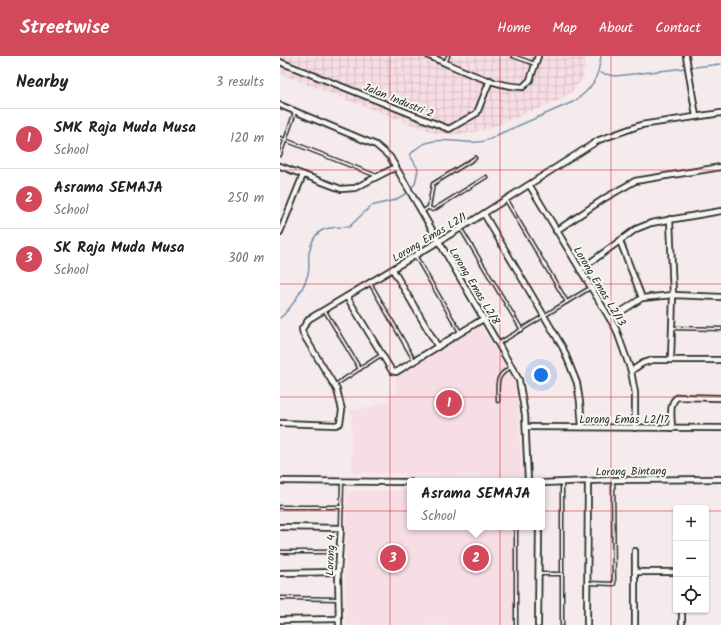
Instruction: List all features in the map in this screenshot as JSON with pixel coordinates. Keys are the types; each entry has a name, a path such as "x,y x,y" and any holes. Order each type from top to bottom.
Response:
{"street":[{"path":"429,56 490,80 513,87 523,87 530,80 538,56"},
{"path":"686,56 696,116"},
{"name":"Jalan Industri 2","path":"280,62 449,129 477,113 490,80"},
{"name":"Lorong Emas L2/8","path":"280,105 376,145 386,153 396,167 421,213 512,366 521,386 526,428 528,478"},
{"name":"Lorong Emas L2/1","path":"280,423 336,425 340,423 342,410 334,385 303,334 302,330 309,319 393,270 530,186 599,140 641,125 721,113"},
{"path":"280,166 348,190 355,188 396,167"},
{"path":"556,231 605,198 635,181 721,167"},
{"path":"280,232 303,175"},
{"name":"Lorong Emas L2/13","path":"530,186 616,329 631,371 635,393 635,428"},
{"path":"580,270 636,229 651,223 721,211"},
{"path":"484,214 563,348 571,367 580,402 582,428"},
{"path":"670,219 673,295 671,359"},
{"path":"620,241 642,298"},
{"path":"393,270 438,347"},
{"path":"610,319 642,298 673,295 721,297"},
{"path":"347,297 381,356 392,371 396,372 483,319"},
{"path":"631,371 643,363 653,360 721,360"},
{"path":"672,428 672,403 674,399 678,397 721,398"},
{"name":"Lorong Emas L2/17","path":"526,428 721,428"},
{"name":"Lorong Bintang","path":"545,483 613,480 721,479"},
{"path":"280,481 407,482"},
{"path":"587,625 588,481"},
{"name":"Lorong 4","path":"280,527 340,528 338,572 339,625"},
{"path":"538,625 539,530"},
{"path":"635,551 635,625"},
{"path":"280,573 338,572"},
{"path":"635,572 673,572"},
{"path":"682,613 682,625"},
{"path":"280,620 339,619"}],"lane":[{"path":"446,63 448,56"},
{"path":"513,56 535,64"},
{"path":"280,155 295,112"},
{"path":"280,138 378,176"},
{"path":"421,213 428,208 433,184 475,158"},
{"path":"428,208 432,210 486,177"},
{"path":"506,200 567,302"},
{"path":"461,228 522,330"},
{"path":"416,256 460,333"},
{"path":"370,283 415,361"},
{"path":"498,344 590,288"},
{"path":"325,310 360,369"},
{"path":"672,328 721,329"},
{"path":"334,385 381,356"},
{"path":"498,402 498,379 501,374 512,366"},
{"path":"587,583 614,584 613,480"},
{"path":"340,528 342,481"},
{"path":"562,482 562,625"},
{"path":"280,507 342,507"},
{"path":"516,530 516,625"},
{"path":"280,552 339,552"},
{"path":"539,574 562,574"},
{"path":"280,598 339,599"}],"shaded area":[{"path":"280,56 586,56 583,78 575,89 560,100 485,130 454,135 435,133 280,74"},
{"path":"481,326 513,378 517,390 522,475 352,473 351,410 370,407 387,400 395,393 397,386 395,376"},
{"path":"346,491 407,491 407,530 513,530 513,625 345,625"}],"waterway":[{"path":"412,187 415,184 418,169 410,155 420,146 441,140 465,142 487,140 573,102 585,93 593,83 596,78 601,56"},
{"path":"600,73 615,76 721,64"},
{"path":"280,318 293,304 306,280 309,272 309,253 311,244 318,233 328,228 349,227 371,206 395,200 405,194"}],"place":[{"name":"SMK Raja Muda Musa","path":"449,403"},
{"name":"SK Raja Muda Musa","path":"393,558"},
{"name":"Asrama SEMAJA","path":"476,558"}]}
